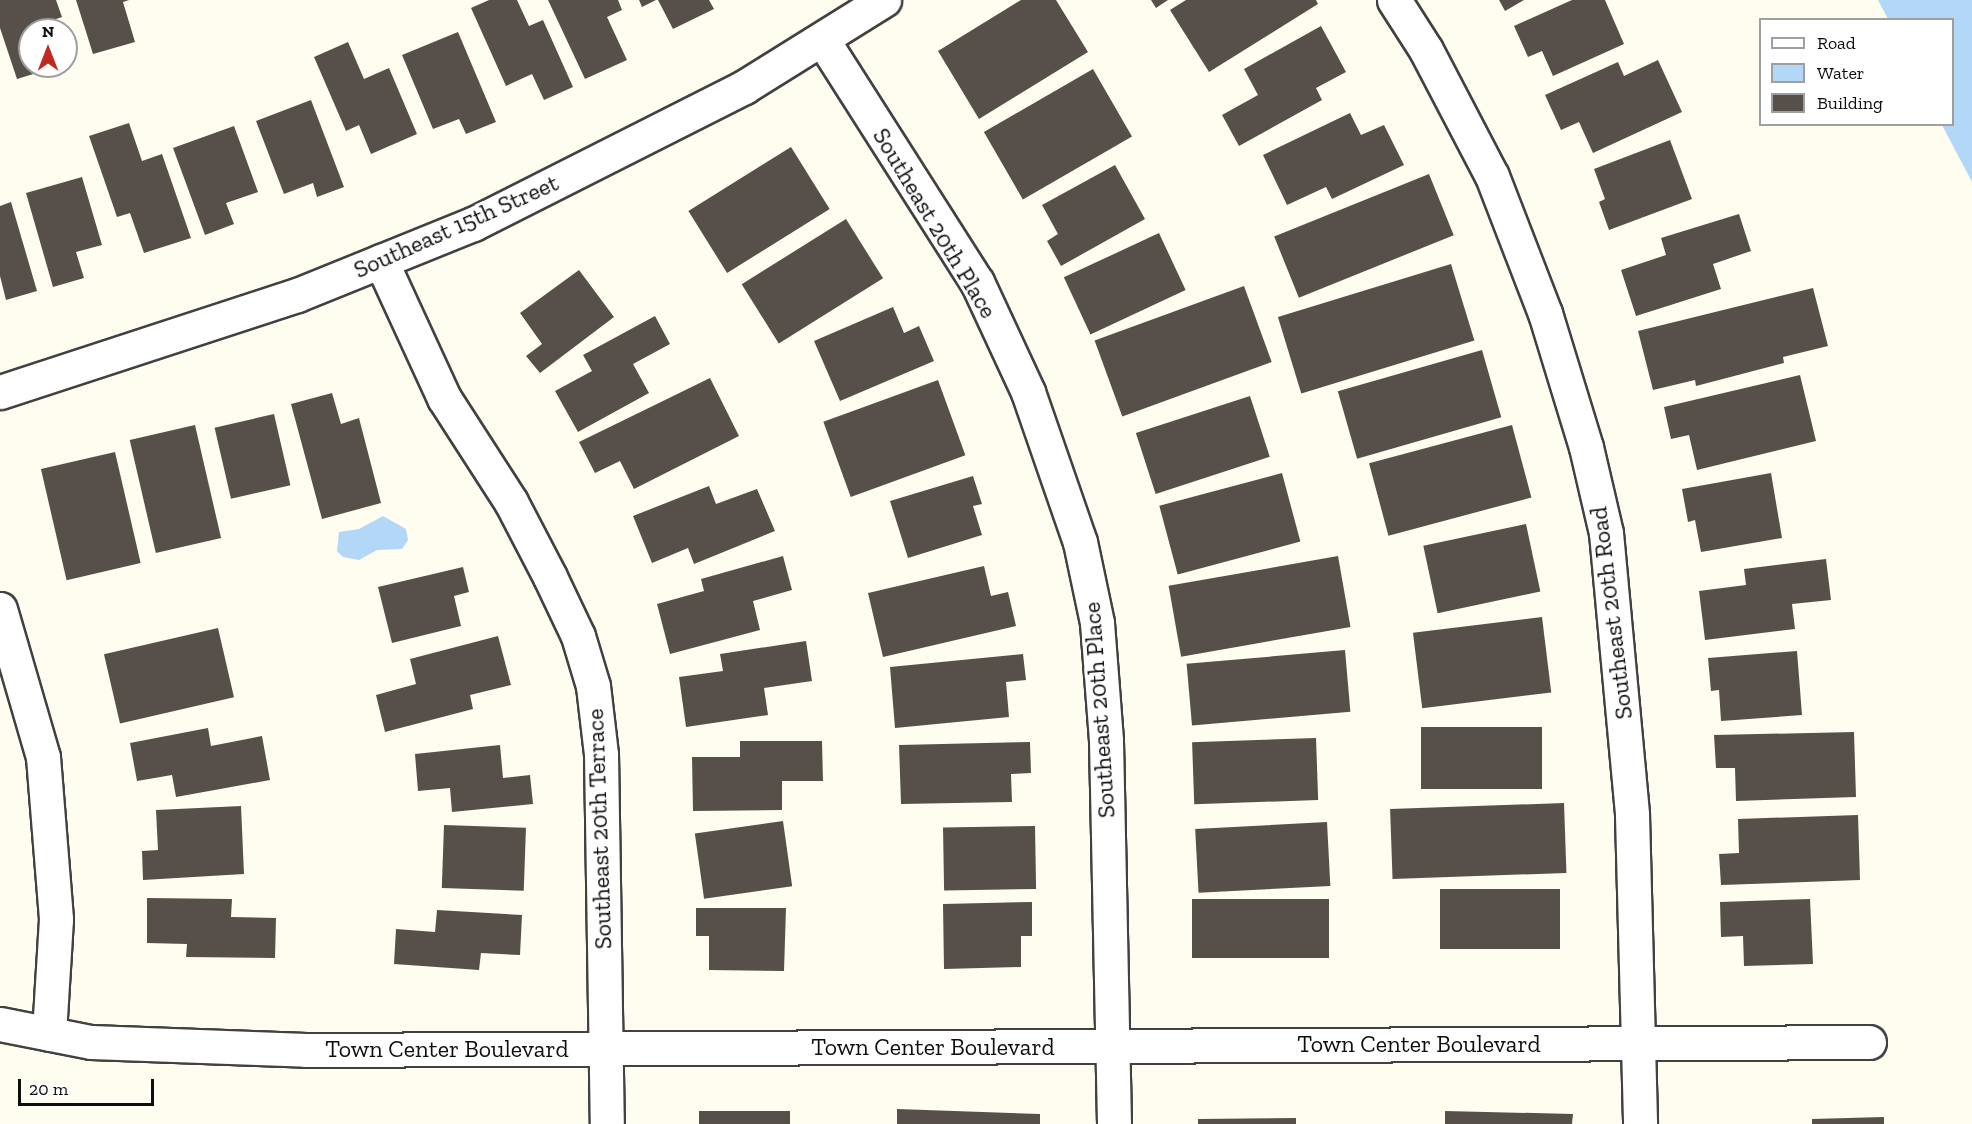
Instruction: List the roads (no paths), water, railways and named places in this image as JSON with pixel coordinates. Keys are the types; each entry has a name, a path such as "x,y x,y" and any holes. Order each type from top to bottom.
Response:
{"street":[{"name":"Southeast 15th Street","path":"0,392 297,295 483,219 744,87 884,0"},
{"name":"Southeast 20th Road","path":"1394,0 1426,50 1492,176 1545,313 1586,447 1606,533 1632,815 1640,1124"},
{"name":"Southeast 20th Place","path":"822,39 977,282 1028,392 1080,542 1097,623 1106,741 1114,1124"},
{"name":"Southeast 20th Terrace","path":"381,261 444,398 511,502 550,577 578,636 593,686 600,754 607,1124"},
{"path":"0,609 8,663 42,757 56,919 49,1034"},
{"name":"Town Center Boulevard","path":"0,1024 90,1042 306,1050 1869,1042"}],"water":[{"path":"1878,0 1972,0 1972,182 1943,126 1954,126 1954,18 1887,18"},
{"path":"383,516 406,529 408,540 402,549 377,550 359,560 343,557 337,551 339,532 359,529"}]}
